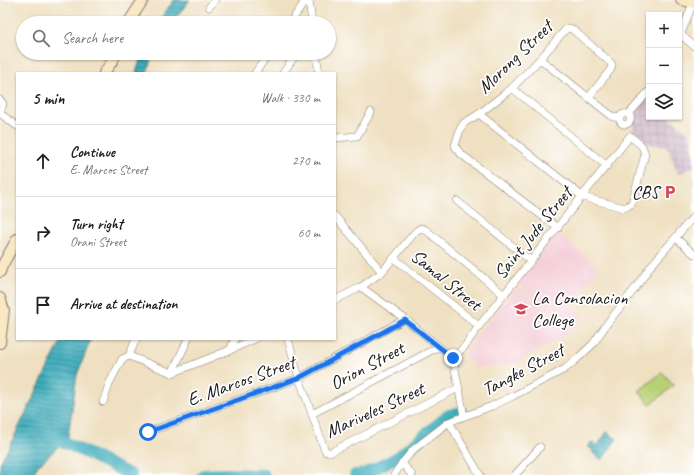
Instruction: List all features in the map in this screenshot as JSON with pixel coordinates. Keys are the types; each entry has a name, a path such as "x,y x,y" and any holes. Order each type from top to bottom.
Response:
{"street":[{"path":"133,16 143,0"},
{"path":"209,7 216,0"},
{"path":"295,16 306,0"},
{"path":"309,0 311,16"},
{"path":"681,0 694,3 682,32"},
{"name":"Morong Street","path":"558,228 461,154 454,146 464,123 479,114 512,88 568,28 572,29 612,65 611,69 589,97"},
{"path":"682,38 694,46"},
{"path":"540,59 613,116 620,118"},
{"path":"105,72 113,60"},
{"path":"256,72 264,60"},
{"path":"284,72 292,60"},
{"path":"317,60 319,72"},
{"path":"512,88 607,166"},
{"path":"628,115 646,94"},
{"path":"0,100 3,104 0,110 1,114 16,125"},
{"path":"336,138 357,136 371,112"},
{"path":"479,114 583,197 624,208 632,203 645,154 642,146 630,136 626,124"},
{"path":"620,118 623,114 628,115"},
{"path":"626,124 630,120 628,115"},
{"path":"620,118 621,123 626,124"},
{"name":"Saint Jude Street","path":"453,358 465,346 479,326 630,136"},
{"path":"457,201 531,261"},
{"name":"Tangke Street","path":"394,475 414,449 449,422 492,406 513,396 565,369 578,359 593,344 650,267 694,216"},
{"path":"336,217 382,272"},
{"path":"336,300 361,288 382,272 416,231 421,228 426,230 504,295"},
{"path":"676,238 694,254"},
{"path":"0,272 16,241"},
{"name":"Samal Street","path":"394,258 479,326"},
{"path":"361,288 453,358 464,416"},
{"path":"0,298 4,310 0,343"},
{"name":"E. Marcos Street","path":"148,432 299,378 405,320"},
{"path":"129,356 136,340"},
{"path":"172,373 188,340"},
{"path":"230,350 235,340"},
{"path":"103,402 110,382 122,358 129,356 172,373 253,340"},
{"name":"Mariveles Street","path":"288,340 299,378 326,452 330,452 458,388"},
{"name":"Orion Street","path":"312,414 438,347"},
{"path":"449,422 480,475"},
{"path":"515,475 540,447"},
{"path":"402,463 412,475"}],"shaded area":[{"path":"645,98 646,120 673,120 689,133 694,167 678,174 667,146 644,144 639,140 633,127 636,113"},
{"path":"557,232 599,269 570,304 583,317 571,330 517,283"},
{"name":"La Consolacion College","path":"518,286 570,333 514,364 475,368 465,353 478,334"}],"green space":[{"path":"662,372 674,385 650,405 639,391"}],"water":[{"path":"174,0 190,0 177,16 162,16"},
{"path":"140,60 151,60 147,72 136,72"},
{"path":"62,340 91,340 77,375 68,437 38,466 32,475 0,475 0,463"},
{"path":"607,432 617,439 602,460 592,452 593,450 588,447 591,442 597,446"}],"waterway":[{"path":"355,475 364,474 398,457 449,415 461,412"},
{"path":"50,435 131,475"},
{"path":"203,475 264,475"}],"place":[{"name":"CBS","path":"670,192"},
{"name":"La Consolacion College","path":"521,309"}],"route":[{"path":"148,432 164,425 299,378 405,320 453,358"}]}
